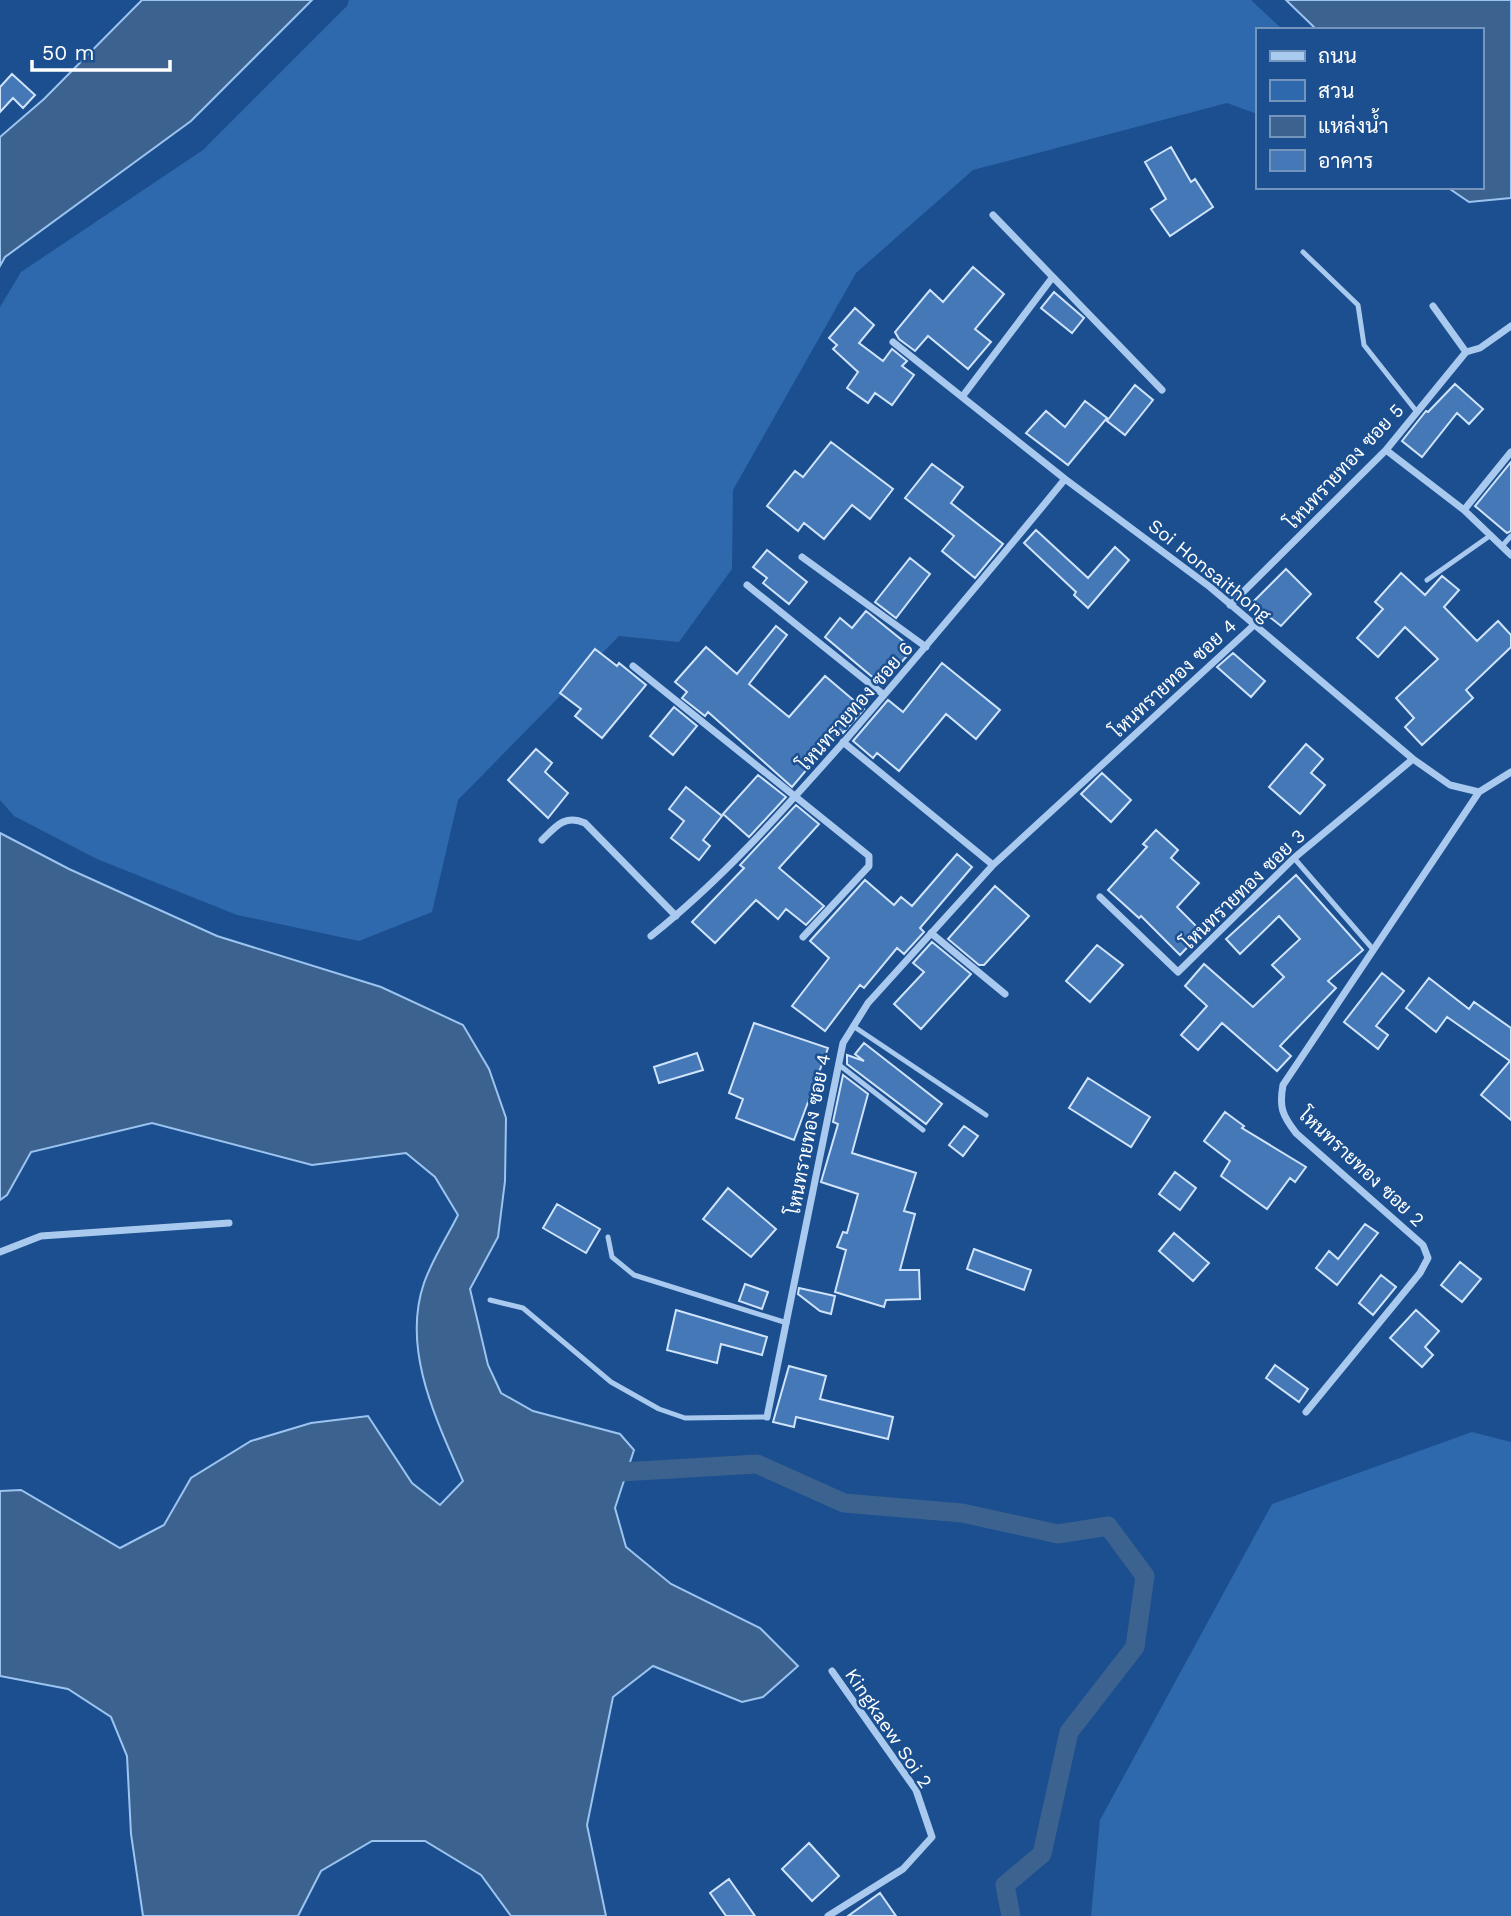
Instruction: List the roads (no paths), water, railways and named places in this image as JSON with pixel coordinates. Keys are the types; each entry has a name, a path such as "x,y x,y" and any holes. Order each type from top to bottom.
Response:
{"street":[{"path":"993,215 1162,390"},
{"path":"962,397 1052,278"},
{"path":"1433,306 1466,352"},
{"name":"โหนทรายทอง ซอย 5","path":"1230,605 1386,450 1466,352 1480,348 1511,326"},
{"name":"Soi Honsaithong","path":"893,342 1065,479 1230,605 1413,759 1450,785 1479,792"},
{"path":"1386,450 1464,510 1511,555"},
{"path":"1464,510 1511,452"},
{"name":"โหนทรายทอง ซอย 6","path":"651,936 722,875 796,797 926,647 1065,479"},
{"path":"802,557 926,647"},
{"path":"747,585 884,695"},
{"name":"โหนทรายทอง ซอย 4","path":"767,1417 838,1064 843,1043 853,1026 868,1003 993,865 1254,625"},
{"path":"633,666 864,852 870,861 803,937"},
{"path":"844,741 993,865"},
{"name":"โหนทรายทอง ซอย 3","path":"1100,897 1178,972 1294,858 1413,759"},
{"path":"1479,792 1511,772"},
{"name":"โหนทรายทอง ซอย 2","path":"1306,1412 1420,1273 1428,1258 1423,1245 1296,1132 1284,1117 1279,1104 1283,1085 1372,948 1479,792"},
{"path":"542,840 563,820 571,818 585,823 676,916"},
{"path":"931,933 1005,995"},
{"path":"0,1252 41,1236 229,1223"},
{"name":"Kingkaew Soi 2","path":"828,1916 903,1869 932,1836 916,1790 832,1671"}],"lane":[{"path":"1303,252 1358,305 1364,345 1417,412"},
{"path":"1427,580 1491,536"},
{"path":"1503,545 1511,536"},
{"path":"1294,858 1372,948"},
{"path":"853,1026 986,1115"},
{"path":"838,1064 923,1130"},
{"path":"608,1237 612,1257 634,1275 787,1323"},
{"name":"โหนทรายทอง ซอย 4","path":"490,1300 523,1308 611,1381 659,1409 685,1418 767,1417"}],"water":[{"path":"142,0 312,0 191,121 5,257 0,266 0,137 44,99"},
{"path":"1286,0 1511,0 1511,198 1469,202 1450,189 1483,189 1483,28 1315,28"},
{"path":"0,833 69,869 217,936 381,987 463,1025 489,1069 506,1118 505,1181 498,1237 470,1289 488,1365 501,1393 533,1411 620,1434 634,1450 615,1508 626,1547 671,1584 760,1628 798,1666 763,1697 742,1702 653,1666 613,1697 587,1825 606,1916 511,1916 481,1875 425,1841 372,1841 321,1871 298,1916 143,1916 131,1834 127,1756 111,1717 68,1689 0,1676 0,1491 21,1490 120,1548 164,1525 191,1478 251,1441 311,1423 368,1416 412,1483 440,1505 463,1481 425,1385 417,1334 418,1308 424,1283 458,1215 435,1177 406,1153 312,1165 152,1123 31,1152 7,1195 0,1200"}],"waterway":[{"path":"604,1473 757,1464 844,1503 962,1513 1058,1534 1108,1526 1145,1576 1135,1647 1069,1732 1042,1854 1005,1885 1011,1916"}]}
